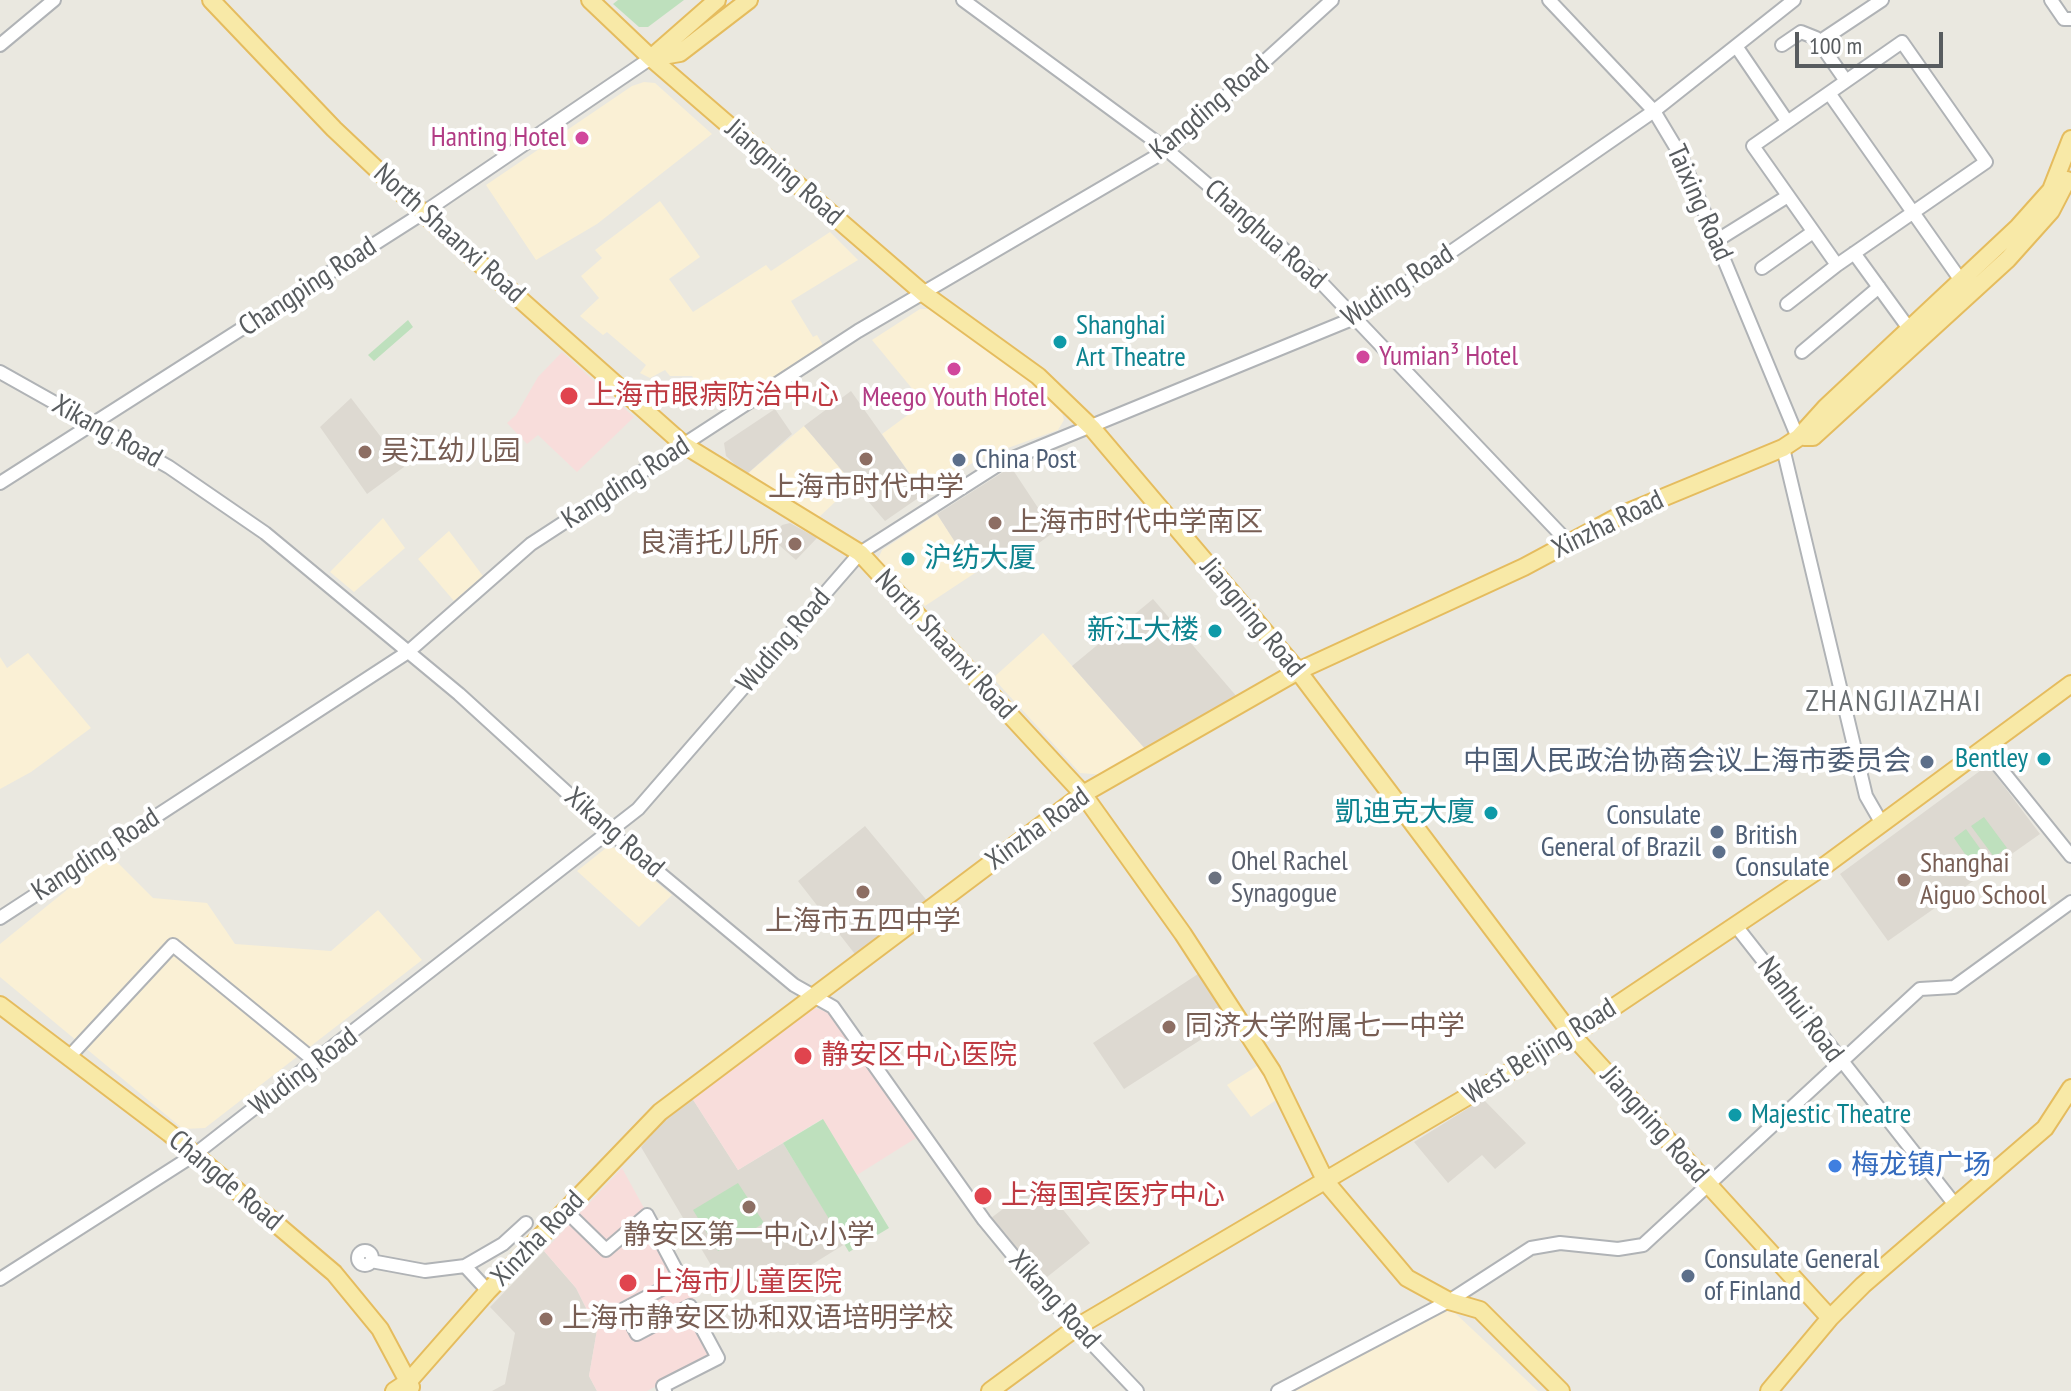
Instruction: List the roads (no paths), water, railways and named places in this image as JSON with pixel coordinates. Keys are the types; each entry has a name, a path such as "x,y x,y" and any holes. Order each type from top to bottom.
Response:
{"main road":[{"name":"North Shaanxi Road","path":"211,0 334,129 423,213 684,445 860,553 1083,794 1183,934 1272,1071 1326,1182 1407,1278 1449,1301 1480,1310 1561,1391"},
{"name":"Jiangning Road","path":"590,0 651,58 923,293 1038,376 1092,428 1298,671 1572,1035 1830,1318"},
{"name":"Changping Road","path":"651,58 717,0"},
{"name":"Changping Road","path":"651,58 680,53 749,0"},
{"name":"Xinzha Road","path":"394,1391 410,1386 488,1291 660,1112 1083,794 1298,671 1524,567 1567,541 1621,515 1783,448 1798,438 1962,282 2051,190 2071,139"},
{"name":"Xinzha Road","path":"1798,438 1813,437 2008,259 2051,211 2071,169"},
{"name":"West Beijing Road","path":"990,1391 1077,1327 1572,1035 1736,926 2071,684"},
{"name":"Changde Road","path":"0,1005 194,1155 334,1273 380,1329 410,1386"},
{"path":"1769,1391 1830,1318 2066,1108 2071,1088"}],"street":[{"path":"0,45 54,0"},
{"name":"Changhua Road","path":"963,0 1167,150 1314,275 1567,541"},
{"name":"Kangding Road","path":"0,918 408,652 531,544 923,293 1167,150 1332,0"},
{"name":"Taixing Road","path":"1549,0 1654,111 1681,156 1798,438"},
{"name":"Wuding Road","path":"0,1279 194,1155 638,809 860,553 991,468 1357,317 1654,111 1794,0"},
{"path":"1819,42 1882,0"},
{"path":"2051,0 2064,19 2071,19"},
{"path":"1782,45 1801,32 1819,42 1846,81"},
{"path":"1787,304 1837,265 1986,162 1902,42 1753,146 1837,265"},
{"path":"1736,46 1787,121"},
{"name":"Changping Road","path":"0,483 94,426 423,213 651,58"},
{"path":"1829,93 1962,282"},
{"path":"1716,241 1788,196"},
{"path":"1762,268 1813,232"},
{"path":"1854,253 1910,330"},
{"path":"1802,352 1879,287"},
{"name":"Xikang Road","path":"0,372 216,498 459,694 609,831 813,998 833,1007 953,1179 1044,1293 1137,1391"},
{"path":"1783,448 1866,796 1881,822"},
{"path":"1984,748 2071,856"},
{"path":"1278,1391 1449,1301 1531,1248 1560,1243 1618,1249 1643,1245 1920,989 1954,987 2071,902"},
{"name":"Nanhui Road","path":"1736,926 1841,1064 1956,1206"},
{"path":"69,1057 173,945 316,1062"},
{"path":"567,1212 606,1250 647,1215 681,1279 624,1309 637,1334 690,1306 718,1358 663,1386 665,1391"},
{"path":"371,1261 425,1271 465,1266 503,1244 526,1223"},
{"path":"465,1266 488,1291"}],"place":[{"name":"Hanting Hotel","path":"582,138"},
{"name":"Shanghai Art Theatre","path":"1060,342"},
{"name":"Yumian³ Hotel","path":"1363,357"},
{"name":"Meego Youth Hotel","path":"954,369"},
{"name":"上海市眼病防治中心","path":"569,396"},
{"name":"吴江幼儿园","path":"365,452"},
{"name":"上海市时代中学","path":"866,459"},
{"name":"China Post","path":"959,460"},
{"name":"上海市时代中学南区","path":"995,523"},
{"name":"良清托儿所","path":"795,544"},
{"name":"沪纺大厦","path":"908,559"},
{"name":"新江大楼","path":"1215,631"},
{"name":"Bentley","path":"2044,759"},
{"name":"中国人民政治协商会议上海市委员会","path":"1927,762"},
{"name":"凱迪克大廈","path":"1491,813"},
{"name":"Consulate General of Brazil","path":"1717,832"},
{"name":"British Consulate","path":"1719,852"},
{"name":"Ohel Rachel Synagogue","path":"1215,878"},
{"name":"Shanghai Aiguo School","path":"1904,880"},
{"name":"上海市五四中学","path":"863,892"},
{"name":"同济大学附属七一中学","path":"1169,1027"},
{"name":"静安区中心医院","path":"803,1056"},
{"name":"Majestic Theatre","path":"1735,1115"},
{"name":"梅龙镇广场","path":"1835,1166"},
{"name":"上海国宾医疗中心","path":"983,1196"},
{"name":"静安区第一中心小学","path":"749,1207"},
{"name":"Consulate General of Finland","path":"1688,1276"},
{"name":"上海市儿童医院","path":"628,1283"},
{"name":"上海市静安区协和双语培明学校","path":"546,1319"}],"district":[{"name":"ZHANGJIAZHAI","path":"1894,702"}]}
